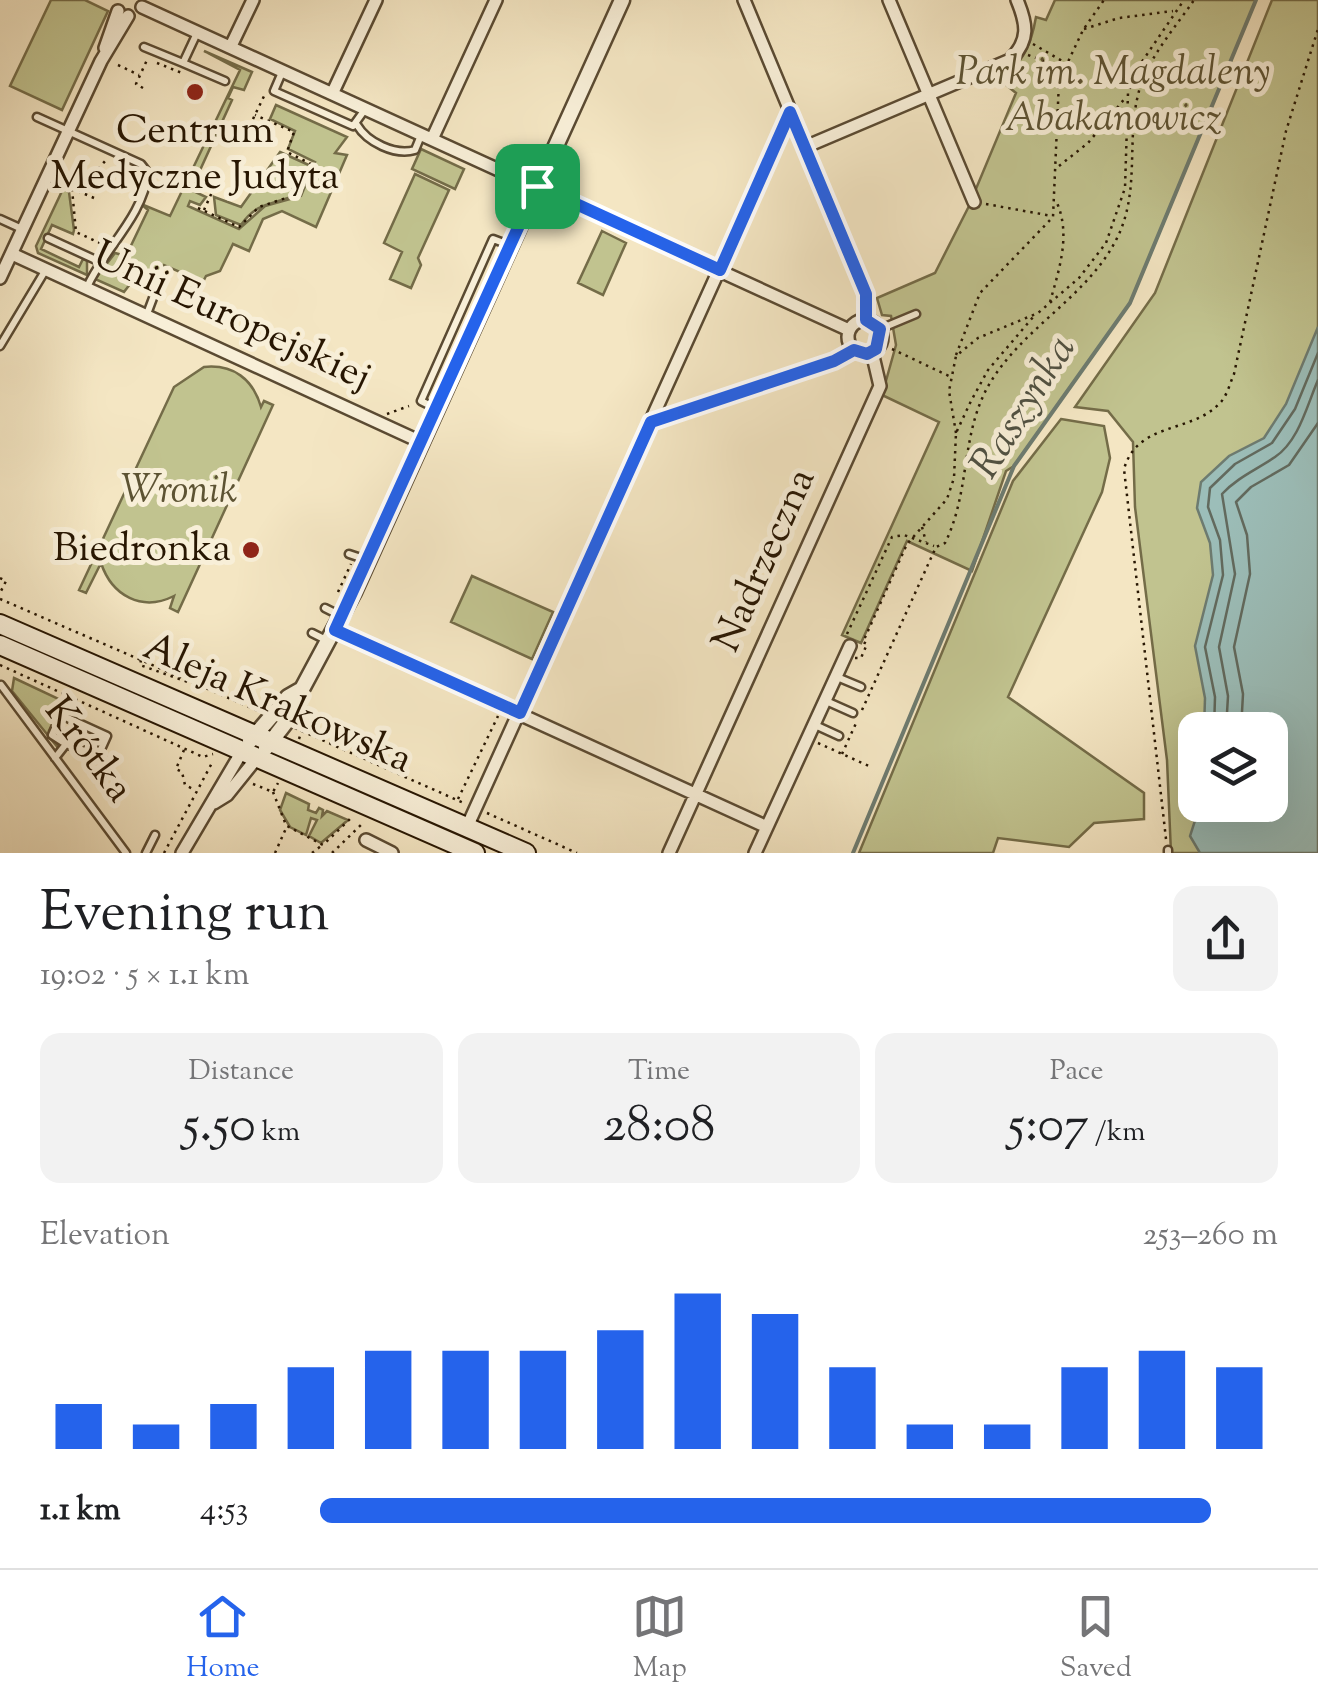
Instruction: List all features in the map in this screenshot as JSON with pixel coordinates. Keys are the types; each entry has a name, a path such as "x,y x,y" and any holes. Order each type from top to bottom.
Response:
{"main road":[{"name":"Aleja Krakowska","path":"0,624 526,853"},
{"name":"Aleja Krakowska","path":"0,645 470,852"}],"street":[{"path":"231,46 253,0"},
{"path":"334,92 376,0"},
{"path":"428,135 496,0"},
{"path":"182,853 214,803 227,795 248,756 297,708 302,689 368,561 622,0"},
{"path":"744,0 866,294 866,320"},
{"path":"890,0 974,202"},
{"path":"805,148 998,68 1018,52 1026,31 1016,0"},
{"path":"0,278 101,62 121,9 143,4 849,330"},
{"path":"467,827 514,714 790,112"},
{"name":"Unii Europejskiej","path":"12,254 422,442"},
{"path":"651,422 834,361 854,350 872,352 880,345 880,329 866,320"},
{"path":"849,330 866,320"},
{"path":"849,330 854,350"},
{"name":"Nadrzeczna","path":"669,853 880,386 872,352"},
{"path":"336,629 767,827"},
{"path":"755,853 850,646"},
{"path":"366,840 392,853"}],"lane":[{"path":"183,63 198,30"},
{"path":"144,47 225,81"},
{"path":"283,70 274,91 357,125 366,137 401,153 415,150 428,135"},
{"path":"357,125 366,107"},
{"path":"37,117 142,164 147,171 148,179 114,249 98,261 87,287"},
{"path":"0,219 22,229"},
{"path":"48,238 98,261"},
{"path":"437,408 421,402 493,239 510,246"},
{"path":"0,346 46,269"},
{"path":"147,314 159,282"},
{"path":"880,329 916,314"},
{"path":"450,336 466,343"},
{"path":"349,554 368,561"},
{"path":"312,633 336,629 325,608"},
{"path":"836,676 861,687"},
{"name":"Krótka","path":"0,685 126,853"},
{"path":"825,700 853,713"},
{"path":"62,715 107,736 98,756 66,744 52,734 62,715"},
{"path":"814,724 839,736"},
{"path":"55,758 66,744"},
{"path":"146,853 154,835"}],"path":[{"path":"850,664 853,658 861,658 867,644 863,642 907,544 947,499 954,478 956,432 950,377 956,356 980,293 1053,216 1058,167 1055,102 1066,63 1082,30 1104,0"},
{"path":"1058,167 1088,142 1128,94 1139,66 1184,0"},
{"path":"842,754 936,547 945,544 958,516 972,422 990,382 1037,324 1094,273 1118,237 1134,180 1136,111 1143,79 1194,0"},
{"path":"1082,30 1118,18 1177,10"},
{"path":"1168,852 1124,468 1129,452 1142,440 1204,415 1223,401 1239,356 1286,131 1318,30"},
{"path":"1030,43 1049,49 1046,55 1044,61 1026,54 1030,43"},
{"path":"1046,55 1066,63"},
{"path":"142,88 136,84 147,58 191,75"},
{"path":"118,66 140,76"},
{"path":"198,208 239,227 258,207 301,193 313,165 287,152 294,132 254,117 270,81"},
{"path":"956,432 988,370 1038,313 1086,270 1113,227 1127,169 1128,94"},
{"path":"78,191 107,158 119,164"},
{"path":"64,185 94,198"},
{"path":"72,188 76,232 114,249"},
{"path":"204,211 213,190"},
{"path":"974,202 1053,216"},
{"path":"1049,303 1062,258 1063,226 1057,202"},
{"path":"956,356 978,338 1038,313"},
{"path":"892,350 950,377"},
{"path":"383,416 409,406"},
{"path":"922,527 927,544"},
{"path":"334,602 351,564"},
{"path":"0,578 6,581 0,596 236,702 265,714 270,708"},
{"path":"0,665 211,758 224,769"},
{"path":"231,712 236,702"},
{"path":"458,800 500,710 514,714"},
{"path":"298,741 304,724"},
{"path":"292,727 471,806"},
{"path":"808,738 871,766"},
{"path":"185,749 176,769 182,772 185,785 197,790"},
{"path":"164,853 215,751"},
{"path":"273,792 279,781"},
{"path":"247,782 273,792 287,826 322,845"},
{"path":"481,810 578,853"},
{"path":"312,853 350,819"},
{"path":"332,853 362,824"},
{"path":"285,853 276,851 287,826"}],"green space":[{"path":"51,0 85,0 108,11 62,110 10,86"},
{"name":"Park im. Magdaleny Abakanowicz","path":"1055,0 1256,0 1130,303 1014,466 1006,471 972,571 907,541 861,643 842,635 939,422 882,395 896,345 891,316 882,315 877,298 935,273 968,208 1016,93 1001,81 1025,52 1036,17 1046,20"},
{"path":"1272,0 1318,0 1318,853 1171,853 1167,760 1135,507 1133,442 1108,411 1075,407 1155,293"},
{"path":"204,51 252,72 244,90 233,87 228,98 232,100 191,190 206,197 200,205 190,201 188,206 239,229 265,206 301,196 315,162 288,149 295,131 270,119 276,105 347,137 335,153 347,155 316,227 282,211 263,219 249,251 233,244 220,271 206,276 203,282 164,265 154,283 134,279 124,292 95,279 115,253 126,256 148,210 141,204 170,216 240,70"},
{"path":"421,149 464,169 455,189 412,169"},
{"path":"280,152 311,166 308,176 290,176 292,190 299,194 260,208 241,225 216,215 214,197 241,207"},
{"path":"415,174 449,190 418,258 421,265 411,288 390,279 402,252 384,243"},
{"path":"63,189 69,192 73,234 52,225 41,249 79,267 83,259 87,261 87,275 38,253 36,246"},
{"path":"602,231 626,243 603,295 578,283"},
{"name":"Wronik","path":"204,367 233,371 247,381 261,407 264,401 273,405 178,612 170,608 174,596 151,602 120,592 101,563 86,593 79,590 174,387"},
{"path":"1061,419 1104,426 1110,458 1102,492 1008,697 1144,793 1144,819 1094,823 1069,847 998,838 993,853 859,853 1013,481"},
{"path":"472,576 553,612 532,659 451,622"},
{"path":"14,678 63,701 49,731 59,749 12,691"},
{"path":"286,793 309,804 308,810 316,813 319,808 323,810 322,816 327,811 348,820 321,843 309,836 317,820 311,818 306,835 290,827 280,810"}],"water":[{"path":"1318,327 1318,853 1200,853 1190,836 1195,822 1288,822 1288,712 1205,712 1195,646 1213,575 1210,543 1197,508 1201,482 1229,456 1264,438 1286,404"}],"waterway":[{"name":"Raszynka","path":"853,853 1014,466 1130,303 1256,0"}],"place":[{"name":"Centrum Medyczne Judyta","path":"195,92"},
{"name":"Biedronka","path":"251,550"}],"route":[{"path":"790,112 866,294 866,320 877,324 882,340 872,352 854,350 834,361 651,422 520,713 335,630 537,186 720,270 790,112"}]}
